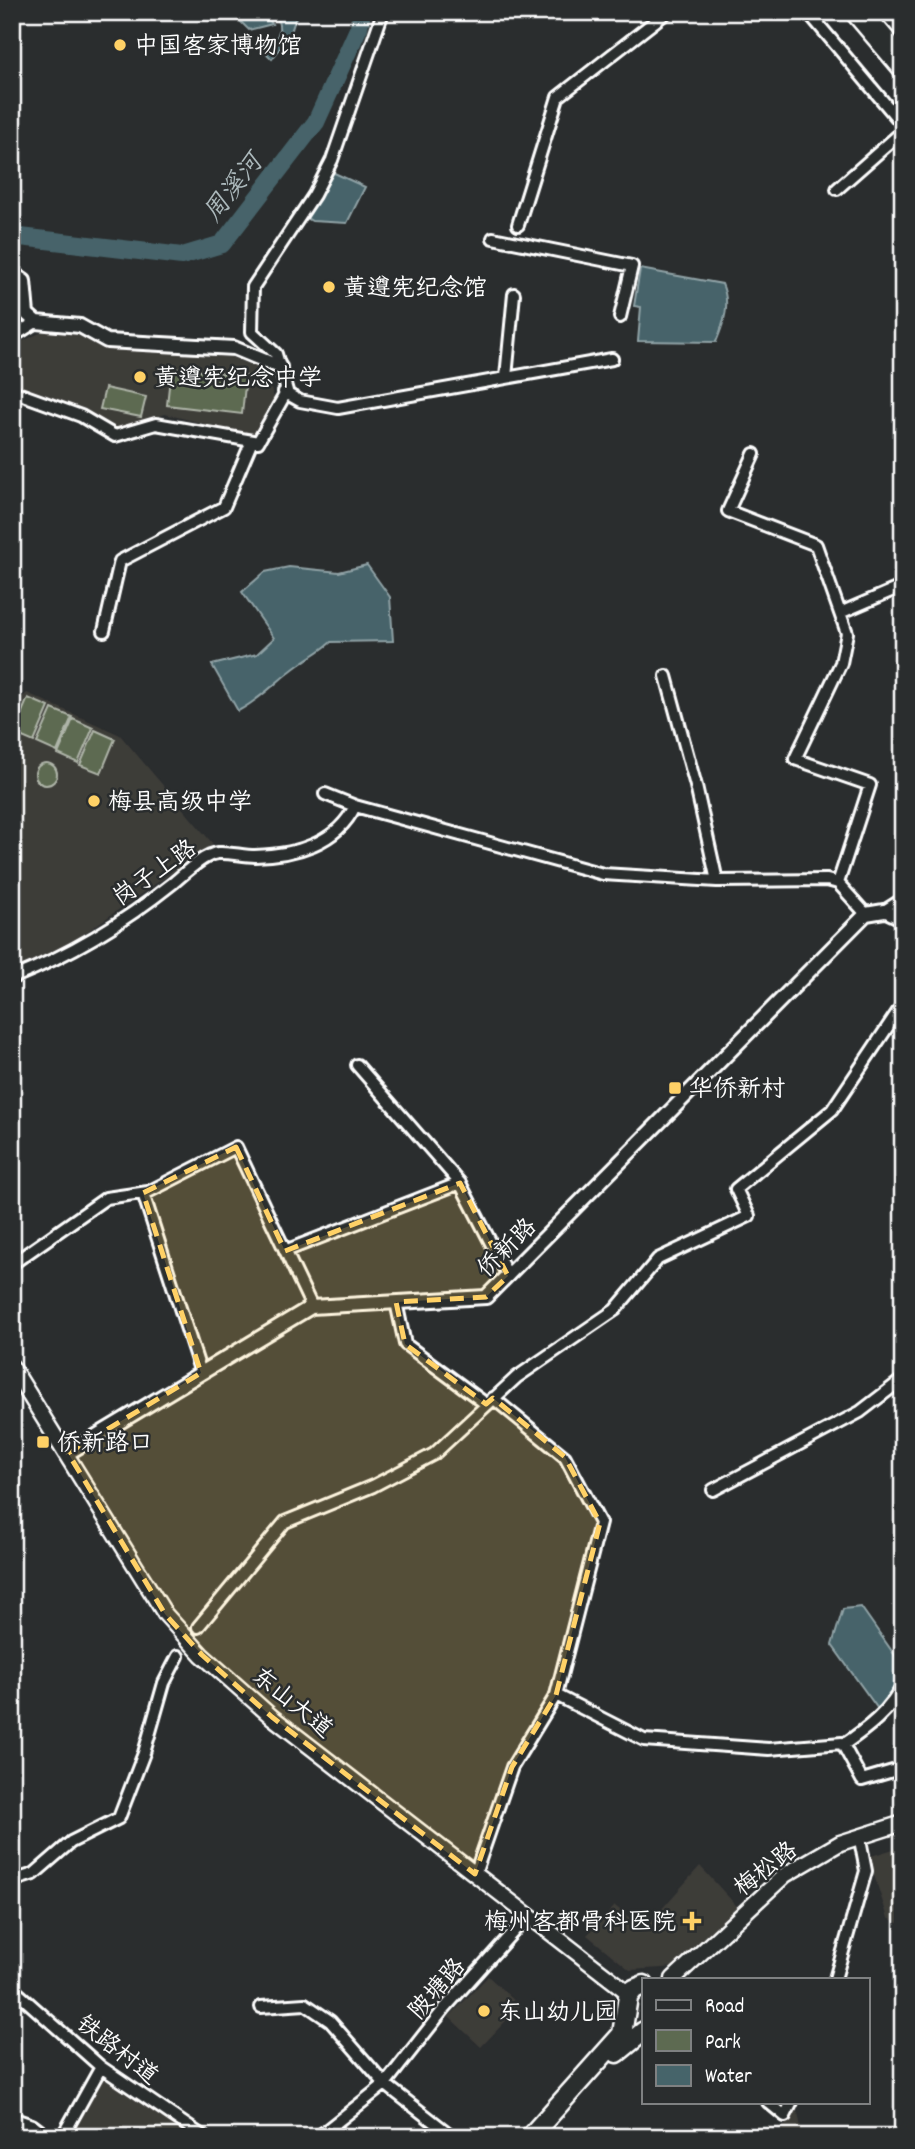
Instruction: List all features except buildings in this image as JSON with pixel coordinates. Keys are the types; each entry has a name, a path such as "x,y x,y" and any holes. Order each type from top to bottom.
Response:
{"highway":[{"path":"634,1995 632,2018 642,2023"},
{"path":"530,2137 622,2034 634,1995"},
{"path":"538,2137 628,2041 642,2032"}],"main road":[{"path":"852,12 903,72"},
{"path":"865,12 903,57"},
{"name":"东山大道","path":"12,1367 68,1453 165,1614 202,1655 272,1717 634,1995"},
{"name":"梅松路","path":"674,1978 785,1875 840,1843 903,1824"},
{"name":"梅松路","path":"684,1978 788,1882 844,1850 903,1831"}],"street":[{"path":"12,391 81,416 115,436 156,424 179,425 258,442 286,391 276,354 252,332 253,287 314,195 332,160 383,12"},
{"path":"518,225 558,97 667,12"},
{"path":"808,12 903,125"},
{"path":"837,189 903,131"},
{"path":"493,238 632,266 620,317"},
{"path":"12,274 24,281 27,314 36,322 80,326 107,341 234,348 280,367"},
{"path":"506,377 514,294"},
{"path":"12,337 36,322"},
{"path":"284,392 312,405 338,408 612,359"},
{"path":"104,631 120,561 224,507 252,441"},
{"path":"754,454 728,511 816,545 847,633 841,663 795,759 870,785 838,883"},
{"path":"840,613 903,586"},
{"path":"666,676 696,786 717,881"},
{"path":"325,794 355,806 603,874 717,881 827,880 838,883 866,914 884,911 903,899"},
{"name":"岗子上路","path":"12,978 88,944 144,906 193,867 218,853 256,856 299,852 327,838 349,818 355,806"},
{"path":"884,911 903,920"},
{"name":"侨新路","path":"68,1453 312,1307 486,1297 866,914"},
{"path":"198,1627 285,1522 373,1486 434,1454 517,1377 615,1310 657,1259 749,1216 736,1189 832,1110 903,1004"},
{"path":"357,1065 460,1183 508,1276"},
{"path":"12,1264 106,1198 144,1193 236,1147 312,1307"},
{"path":"285,1251 460,1183"},
{"path":"144,1193 201,1373"},
{"path":"396,1302 405,1344 565,1457 600,1523 556,1695 512,1767 475,1874"},
{"path":"713,1490 860,1412 903,1379"},
{"path":"12,1881 34,1874 71,1842 119,1818 134,1782 164,1684 178,1656"},
{"path":"556,1695 644,1740 769,1749 843,1745 865,1730 898,1695 903,1684"},
{"path":"843,1745 862,1780 903,1768"},
{"path":"835,1978 866,1871 861,1844"},
{"name":"陂塘路","path":"318,2137 385,2084 444,2009 522,1922"},
{"name":"铁路村道","path":"12,1989 101,2067 204,2137"},
{"path":"261,2007 305,2004 330,2021 385,2084 453,2137"},
{"path":"62,2137 101,2067"},
{"path":"770,2104 785,2116 791,2104"},
{"path":"12,2118 32,2125 48,2137"}],"highlighted area":[{"path":"236,1147 285,1251 460,1183 508,1276 486,1297 396,1302 405,1344 486,1404 493,1398 565,1457 600,1523 556,1695 512,1767 475,1874 272,1717 202,1655 165,1614 68,1453 201,1373 143,1193"}],"shaded area":[{"name":"黄遵宪纪念中学","path":"57,325 91,337 105,348 231,357 264,370 276,403 253,436 165,414 124,428 106,427 85,409 12,384 12,346"},
{"name":"梅县高级中学","path":"27,693 120,735 213,844 52,956 12,973 12,706"},
{"path":"903,1846 903,1925 888,1918 868,1857"},
{"name":"梅州客都骨科医院","path":"700,1866 744,1914 677,1967 630,1970 587,1935 615,1906 644,1929"},
{"name":"东山幼儿园","path":"488,1976 520,2006 481,2047 449,2017"},
{"path":"100,2072 190,2137 66,2137"},
{"path":"797,2108 803,2137 777,2137"}],"green space":[{"path":"171,368 246,376 242,414 167,405"},
{"path":"105,388 146,397 141,417 100,409"},
{"path":"28,698 49,707 34,742 13,733"},
{"path":"52,709 72,717 57,752 37,743"},
{"path":"73,719 93,728 78,763 58,754"},
{"path":"95,730 115,739 101,773 80,765"},
{"path":"46,763 54,766 57,774 54,782 46,785 38,782 35,774 38,766"}],"water":[{"path":"225,12 265,12 272,24 249,30 238,19 228,20"},
{"path":"274,12 297,14 290,35 272,59 266,53 279,29"},
{"path":"330,171 365,187 347,223 312,221 305,217"},
{"path":"640,269 722,284 726,306 716,342 638,341 641,307 634,306"},
{"path":"367,565 390,597 393,641 331,642 238,711 212,665 257,654 274,638 242,592 265,572 289,567 339,572"},
{"path":"861,1607 903,1667 897,1683 878,1709 832,1645 843,1609"}],"waterway":[{"name":"周溪河","path":"12,236 182,256 222,244 316,122 359,27 362,12"}],"place":[{"name":"中国客家博物馆","path":"120,45"},
{"name":"黄遵宪纪念馆","path":"329,287"},
{"name":"黄遵宪纪念中学","path":"140,377"},
{"name":"梅县高级中学","path":"94,801"},
{"name":"华侨新村","path":"675,1088"},
{"name":"侨新路口","path":"43,1442"},
{"name":"梅州客都骨科医院","path":"692,1921"},
{"name":"东山幼儿园","path":"484,2011"}]}
